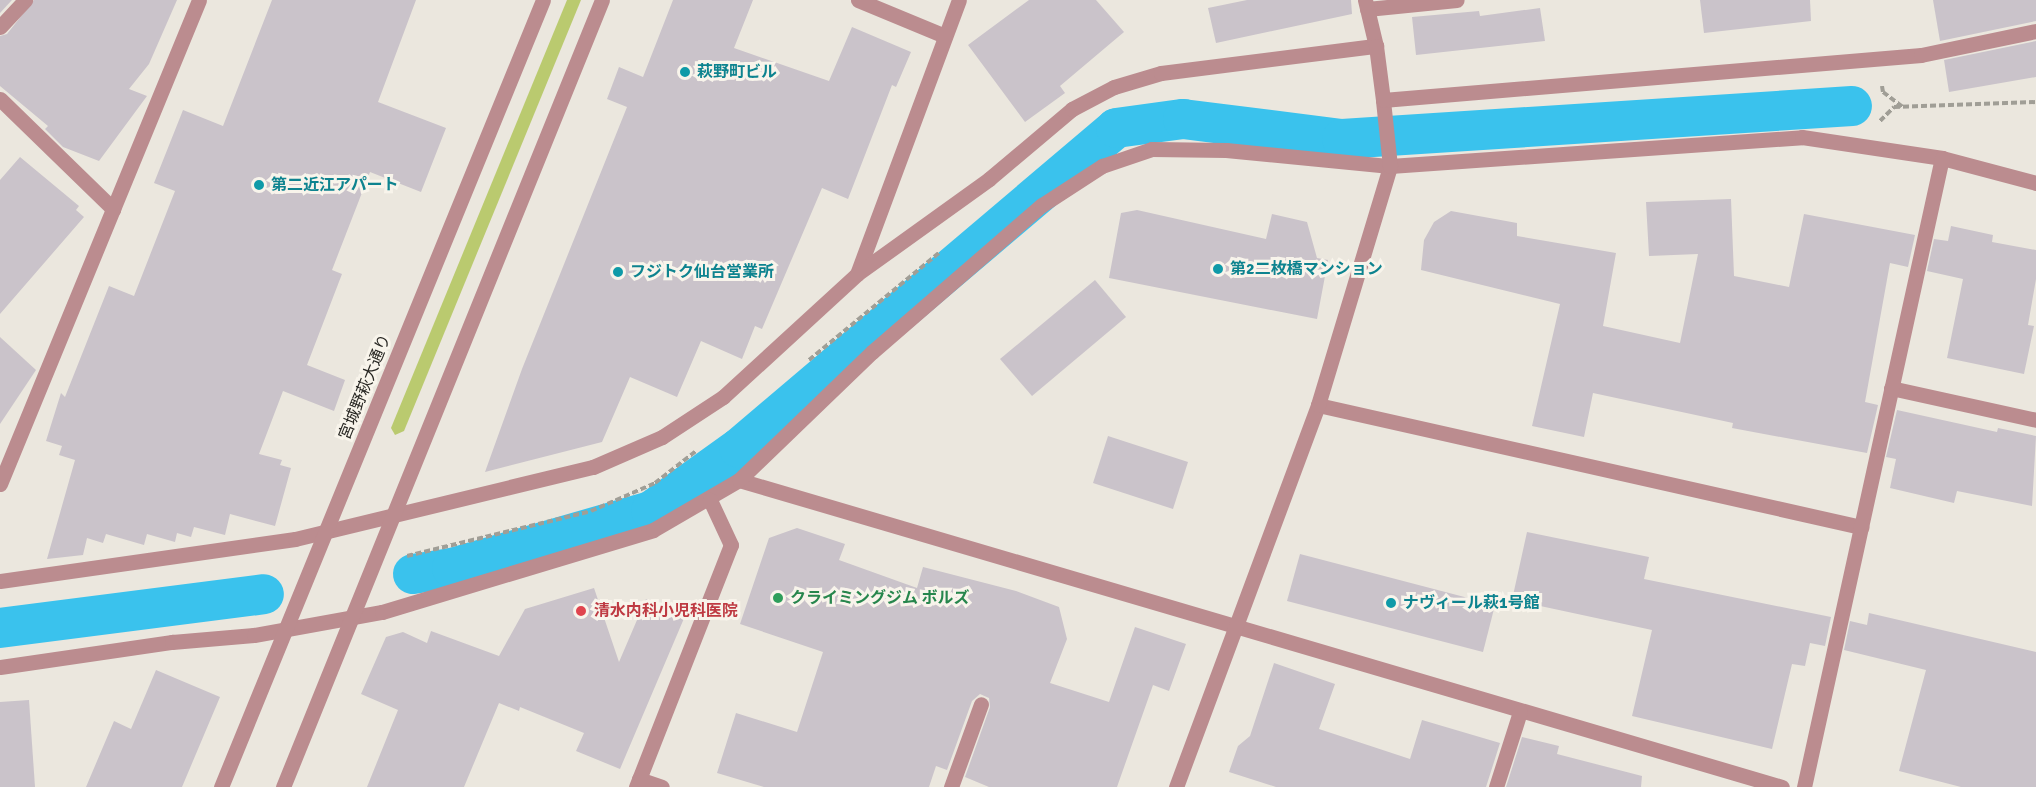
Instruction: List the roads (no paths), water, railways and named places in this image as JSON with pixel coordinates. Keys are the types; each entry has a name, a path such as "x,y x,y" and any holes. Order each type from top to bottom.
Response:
{"street":[{"path":"0,27 25,0"},
{"path":"0,484 199,0"},
{"name":"宮城野萩大通り","path":"221,787 543,0"},
{"path":"283,787 602,0"},
{"path":"858,0 945,36"},
{"path":"857,274 959,0"},
{"path":"1176,787 1318,405 1390,165 1376,46 1366,5 1457,0"},
{"path":"1384,101 1921,55 2036,31"},
{"path":"0,581 295,539 593,467 662,437 723,397 857,274 989,179 1072,109 1114,87 1161,73 1376,46"},
{"path":"0,99 113,209"},
{"path":"0,667 285,629 382,612 653,530 710,500 739,480 872,352 1042,205 1102,166 1152,149 1226,150 1390,165 1802,137 1942,158 2036,183"},
{"path":"1804,787 1942,158"},
{"path":"1891,388 2036,420"},
{"path":"1318,405 1861,527"},
{"path":"739,480 1520,712 1782,787"},
{"path":"662,787 637,783 731,545 710,500"},
{"path":"951,787 981,704"},
{"path":"1496,787 1520,712"}],"waterway":[{"path":"413,574 452,568 651,511 739,448 1116,128 1183,119 1342,139 1852,106"},
{"path":"0,628 264,594"}],"place":[{"name":"萩野町ビル","path":"685,72"},
{"name":"第二近江アパート","path":"259,185"},
{"name":"第2二枚橋マンション","path":"1218,269"},
{"name":"フジトク仙台営業所","path":"618,272"},
{"name":"クライミングジム ボルズ","path":"778,598"},
{"name":"ナヴィール萩1号館","path":"1391,603"},
{"name":"清水内科小児科医院","path":"581,611"}]}
